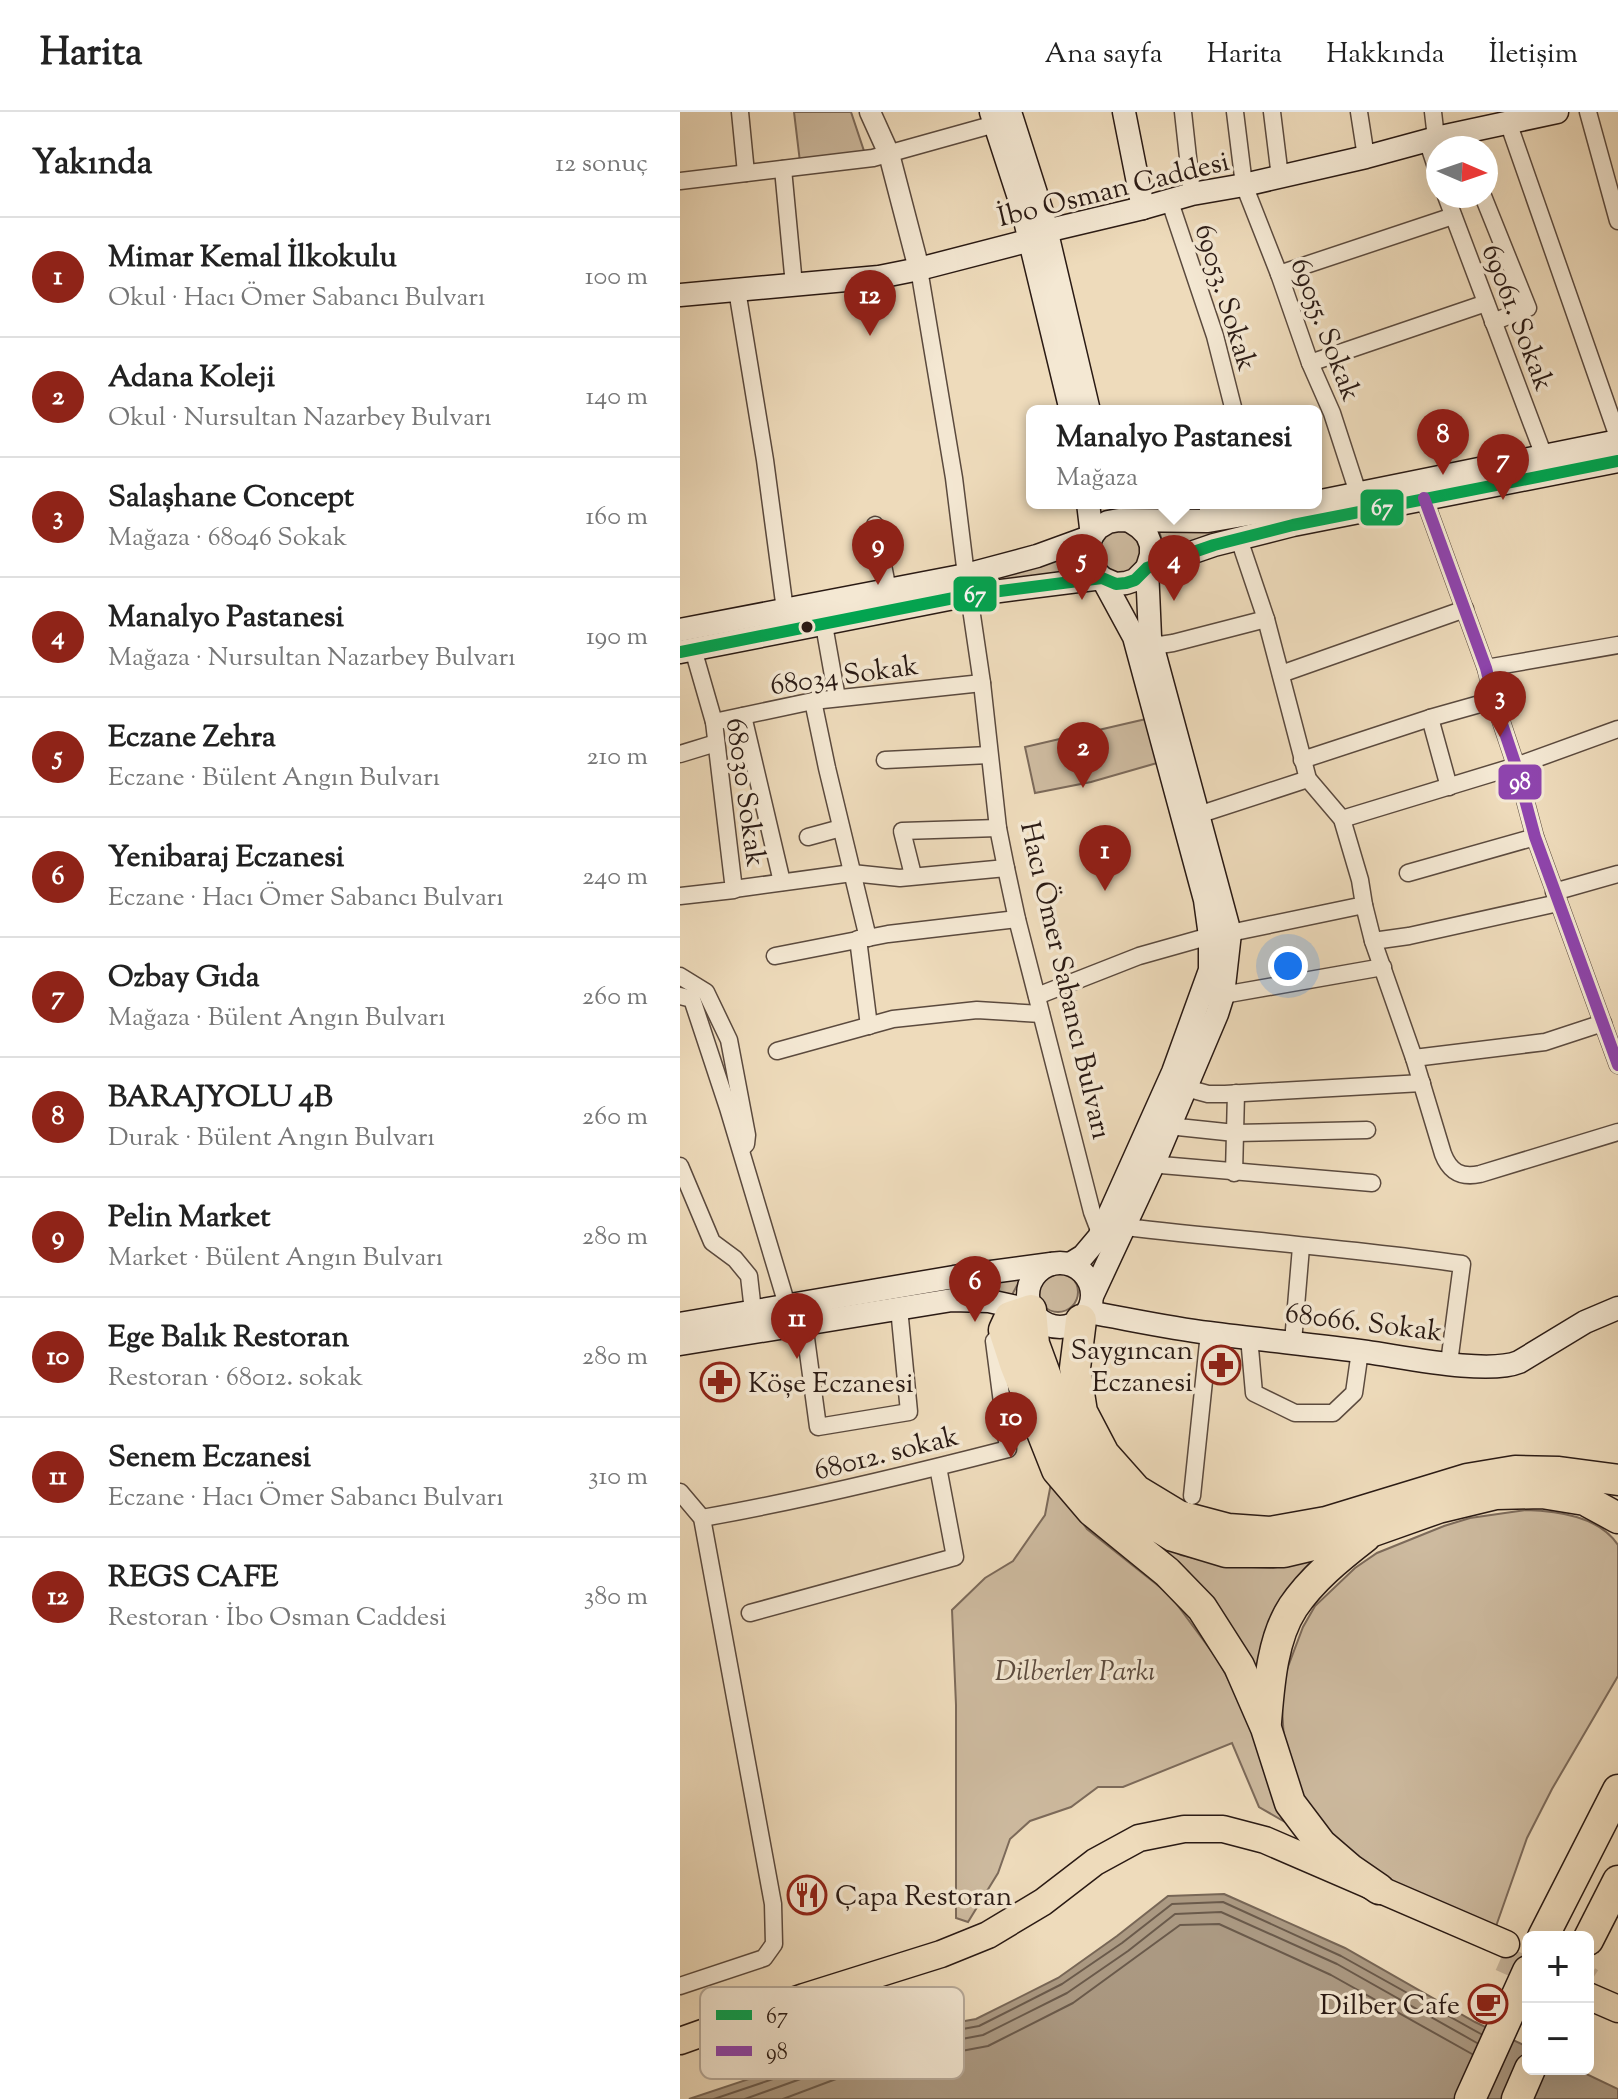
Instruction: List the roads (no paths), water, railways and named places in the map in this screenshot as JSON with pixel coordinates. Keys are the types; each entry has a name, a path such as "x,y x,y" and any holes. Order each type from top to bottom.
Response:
{"highway":[{"path":"1087,1309 1075,1368 1082,1412 1104,1454 1136,1490 1179,1516 1228,1529 1270,1532 1326,1522 1467,1479 1515,1471 1559,1472 1618,1480"},
{"path":"1379,1889 1321,1844 1290,1803 1266,1728 1239,1666 1202,1608 1167,1572 1092,1511 1057,1470 1004,1330 1010,1317 1031,1310 1034,1344 1059,1412 1086,1465 1128,1508 1173,1536 1226,1552 1284,1552 1373,1531 1438,1508 1496,1494 1542,1493 1585,1500 1618,1518"},
{"path":"1266,1728 1270,1678 1281,1634 1292,1609 1315,1580 1373,1531"},
{"path":"1589,1846 1618,1772"},
{"path":"1546,1930 1618,1790"},
{"path":"1593,1931 1618,1881"},
{"path":"1470,2099 1522,1984"},
{"path":"1517,2099 1527,2075"}],"main road":[{"path":"1124,112 1143,208"},
{"name":"İbo Osman Caddesi","path":"1460,136 1552,112"},
{"path":"999,116 1038,233 1087,405"},
{"name":"İbo Osman Caddesi","path":"680,295 879,277 919,269 1023,242 1038,233 1169,199 1426,144"},
{"path":"1038,233 1070,405"},
{"path":"1322,500 1618,439"},
{"path":"680,630 888,590 1102,578 1116,584 1126,583 1135,580 1147,568 1293,525 1618,461"},
{"path":"1089,509 1092,536"},
{"path":"1125,512 1240,509"},
{"path":"1125,512 1119,520 1098,528 1088,547 1088,558 1134,637 1205,900 1220,934 1200,1001 1173,1072 1100,1233 1083,1256 1039,1270 1032,1279 1028,1289 1031,1310 1037,1319 1056,1328 1067,1327 1087,1309 1171,1124 1223,995 1220,934 1198,815 1150,637 1147,568 1151,545 1147,535 1125,512"},
{"path":"687,650 824,625 968,585 1092,536"},
{"path":"680,1324 954,1277 1060,1264 1079,1269 1087,1276 1087,1309"},
{"path":"680,1344 952,1300 989,1301 1031,1310"},
{"name":"68066. Sokak","path":"1087,1309 1209,1333 1449,1363 1509,1366 1585,1322 1618,1308"},
{"path":"836,1987 941,1954 988,1935 1043,1902 1095,1862 1139,1838 1184,1829 1223,1829 1265,1840 1379,1889 1504,1951 1260,1854 1219,1845 1184,1843 1143,1855 1100,1877 1059,1913 997,1950 891,1987"},
{"path":"1594,1989 1618,1993"},
{"path":"1594,1991 1618,2009"},
{"path":"680,2041 700,2034"},
{"path":"680,2057 700,2050"}],"street":[{"path":"740,112 746,173"},
{"path":"870,112 889,154 919,269"},
{"path":"1183,112 1192,194"},
{"name":"69055. Sokak","path":"1235,112 1244,185 1310,363 1332,413 1358,493"},
{"path":"1272,112 1280,177"},
{"path":"1359,112 1366,157"},
{"path":"1433,112 1444,136"},
{"path":"1588,112 1618,221"},
{"path":"680,181 873,158 999,116"},
{"path":"1508,122 1618,439"},
{"path":"783,169 794,285"},
{"name":"69053. Sokak","path":"1169,199 1215,336 1232,405"},
{"name":"69061. Sokak","path":"1450,208 1544,456"},
{"path":"1488,208 1528,308 1493,322"},
{"path":"1279,274 1453,216"},
{"name":"Hacı Ömer Sabancı Bulvarı","path":"919,269 954,478 998,828 1017,919 1100,1233"},
{"path":"737,290 765,460 785,610"},
{"path":"1310,363 1486,303"},
{"path":"1424,498 1486,668 1535,837 1618,1065"},
{"path":"875,525 888,590"},
{"path":"1239,539 1266,619 1308,779 1342,819 1360,880 1373,941 1447,1165 1467,1177 1618,1132"},
{"path":"1281,674 1465,609"},
{"path":"1153,646 1266,619"},
{"path":"824,625 837,698"},
{"path":"1486,668 1618,645"},
{"name":"68030 Sokak","path":"680,896 734,889 714,722 687,650"},
{"name":"68034 Sokak","path":"714,722 813,701 982,683"},
{"path":"1302,760 1494,700"},
{"path":"813,701 852,873 863,938 869,1026"},
{"path":"743,716 782,882"},
{"path":"1430,718 1449,787"},
{"path":"1342,819 1516,766 1618,729"},
{"path":"680,754 716,743"},
{"path":"885,760 989,755"},
{"path":"1198,815 1308,779"},
{"path":"808,837 841,828"},
{"path":"913,875 902,831 998,828"},
{"path":"1408,873 1535,837"},
{"path":"734,889 852,873 900,878 1006,868"},
{"path":"1373,941 1409,936 1556,897 1618,874"},
{"path":"1037,996 1139,956 1220,934 1364,905"},
{"path":"775,956 863,938 1017,919"},
{"path":"1223,995 1383,967"},
{"path":"680,976 706,992 729,1040 747,1135 746,1144 740,1150"},
{"path":"680,996 692,999 787,1305"},
{"path":"777,1051 893,1019 977,1010 1041,1014"},
{"path":"1414,1058 1545,1042 1603,1023"},
{"path":"1186,1088 1208,1094 1422,1083"},
{"path":"1234,1173 1236,1093"},
{"path":"1171,1124 1235,1133 1367,1130"},
{"path":"1154,1163 1234,1173 1372,1183"},
{"path":"680,1166 712,1242 735,1259 749,1276 753,1311"},
{"path":"1125,1227 1462,1264 1449,1363"},
{"path":"1293,1342 1301,1247"},
{"path":"804,1323 818,1427 909,1412 899,1308"},
{"name":"68012. sokak","path":"702,1518 769,1507 1008,1449 994,1341 1004,1330"},
{"path":"1192,1496 1209,1333"},
{"path":"1249,1337 1254,1393 1295,1413 1333,1413 1354,1393 1360,1351"},
{"path":"750,1613 955,1557 938,1467"},
{"path":"680,1492 702,1518 773,1904 774,1944 764,1958 680,1986"}],"water":[{"path":"1224,1894 1345,1948 1475,2022 1522,2044 1522,2075 1589,2075 1618,2089 1618,2099 689,2099 749,2079 964,2079 964,2021 976,2019 1058,1978 1168,1896"}],"tunnel":[{"path":"1501,1958 1522,1967"}],"place":[{"name":"REGS CAFE","path":"870,336"},
{"name":"BARAJYOLU 4B","path":"1443,475"},
{"name":"Ozbay Gıda","path":"1503,500"},
{"name":"Pelin Market","path":"878,585"},
{"name":"Eczane Zehra","path":"1082,600"},
{"name":"Manalyo Pastanesi","path":"1174,601"},
{"name":"Salaşhane Concept","path":"1500,737"},
{"name":"Adana Koleji","path":"1083,788"},
{"name":"Mimar Kemal İlkokulu","path":"1105,891"},
{"name":"Yenibaraj Eczanesi","path":"975,1322"},
{"name":"Senem Eczanesi","path":"797,1359"},
{"name":"Saygıncan Eczanesi","path":"1221,1365"},
{"name":"Köşe Eczanesi","path":"720,1382"},
{"name":"Ege Balık Restoran","path":"1011,1458"},
{"name":"Çapa Restoran","path":"807,1895"},
{"name":"Dilber Cafe","path":"1488,2004"}],"park label":[{"name":"Dilberler Parkı","path":"1075,1670"}]}
